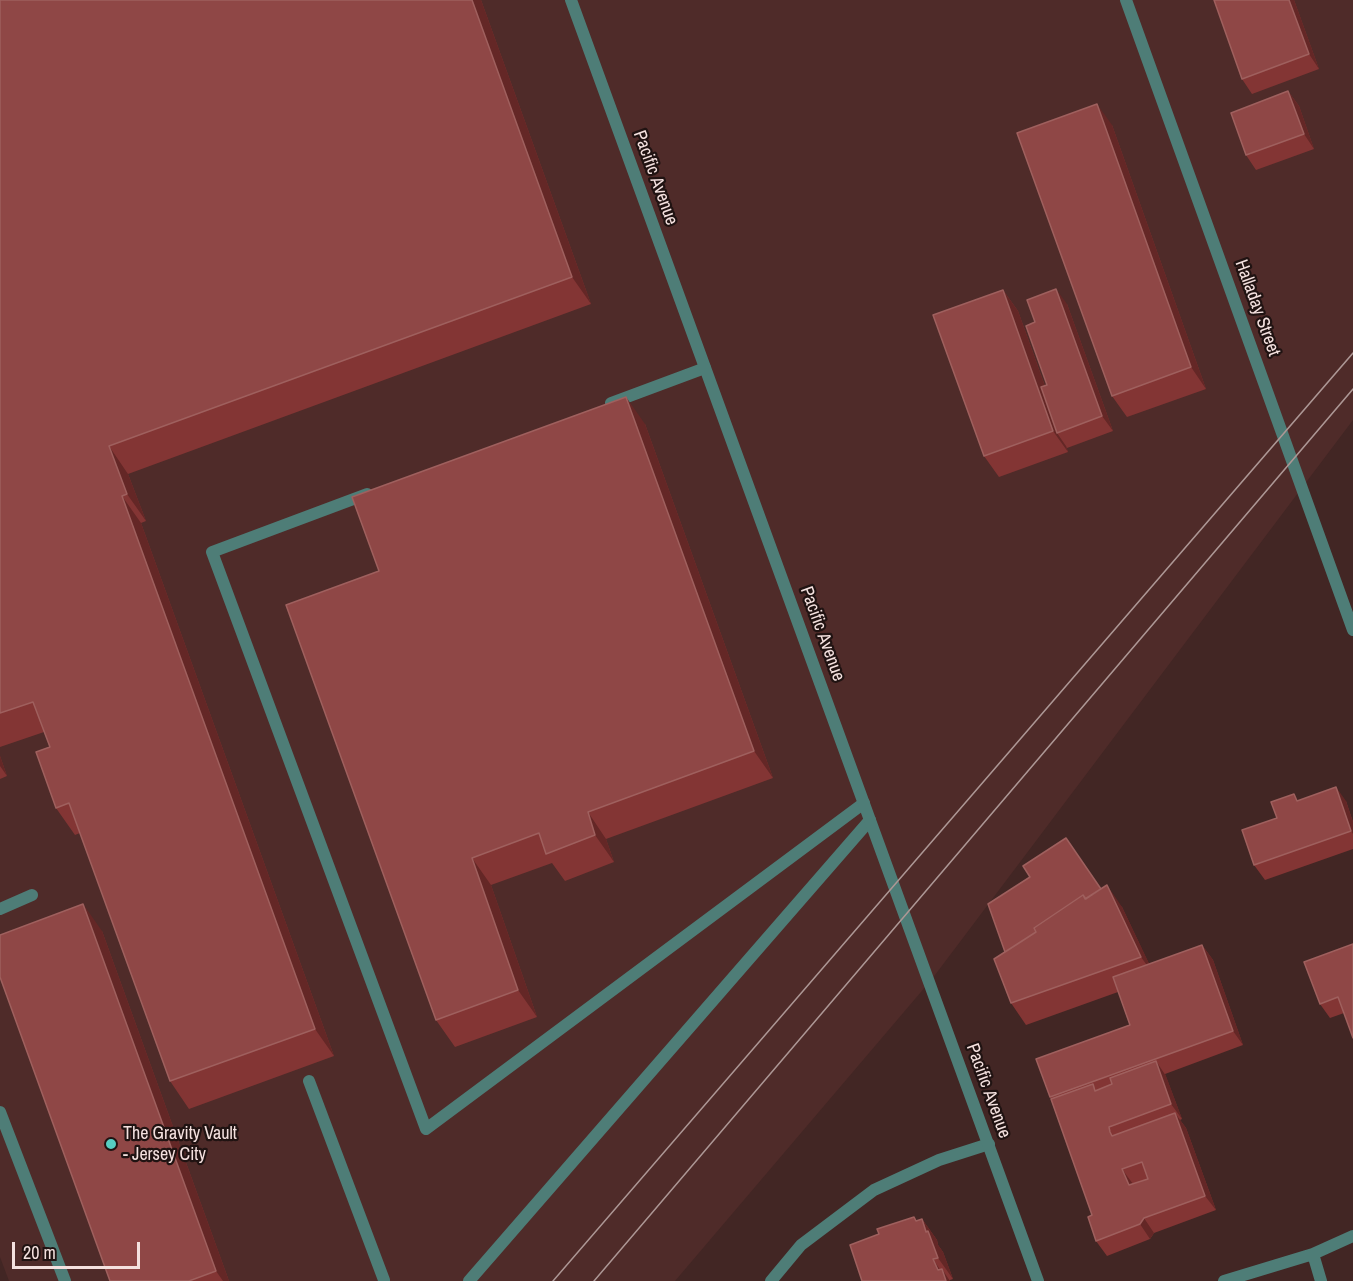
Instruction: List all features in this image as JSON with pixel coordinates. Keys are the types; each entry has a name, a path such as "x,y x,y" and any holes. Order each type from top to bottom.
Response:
{"street":[{"name":"Pacific Avenue","path":"572,0 1038,1281"},
{"name":"Halladay Street","path":"1126,0 1353,630"},
{"path":"602,406 705,368"},
{"path":"379,490 212,552 426,1129 864,803"},
{"path":"469,1281 870,820"},
{"path":"0,909 32,895"},
{"path":"309,1081 383,1280 398,1281"},
{"path":"0,1112 65,1281"},
{"path":"771,1281 801,1245 874,1190 939,1160 988,1144"},
{"path":"1224,1281 1313,1254 1353,1236"},
{"path":"1313,1254 1321,1281"}],"shaded area":[{"path":"0,0 1353,0 1353,420 932,979 675,1281 9,1281 0,1257"}],"building":[{"path":"0,0 472,0 572,277 109,446 127,494 122,496 315,1029 170,1081 69,803 56,808 36,752 50,747 33,702 0,713"},
{"path":"1214,0 1289,0 1309,54 1242,79"},
{"path":"1288,91 1304,134 1246,155 1231,113"},
{"path":"1097,104 1191,367 1112,396 1017,133"},
{"path":"1056,289 1102,416 1057,433 1041,387 1047,385 1026,326 1035,322 1027,300"},
{"path":"1003,290 1053,431 984,456 933,315"},
{"path":"626,397 754,751 588,812 595,835 546,854 539,833 472,858 518,990 436,1020 286,605 379,571 352,497"},
{"path":"1336,787 1351,831 1254,865 1242,830 1277,818 1271,802 1294,794 1297,801"},
{"path":"1066,838 1101,889 1086,899 1083,895 1034,928 1036,932 1005,952 988,904 1030,877 1023,866"},
{"path":"1107,885 1141,957 1011,1003 994,959 1036,932 1034,928 1083,895 1085,899"},
{"path":"83,904 216,1271 189,1281 110,1281 0,977 0,935"},
{"path":"1353,944 1353,1038 1338,997 1320,1004 1304,962"},
{"path":"1202,945 1233,1031 1050,1097 1036,1059 1130,1025 1113,977"},
{"path":"1156,1061 1171,1104 1109,1127 1110,1132 1112,1136 1175,1113 1205,1196 1144,1218 1140,1224 1096,1241 1088,1217 1092,1215 1051,1099 1093,1084 1095,1091 1112,1084 1110,1078","holes":["1142,1162 1148,1179 1129,1185 1122,1169"]},
{"path":"914,1217 916,1221 922,1219 926,1232 928,1231 938,1258 933,1259 938,1270 942,1269 946,1281 862,1281 850,1245 879,1234 877,1229"}],"tram line":[{"path":"553,1281 1353,353"},
{"path":"594,1281 1353,389"}],"place":[{"name":"The Gravity Vault - Jersey City","path":"111,1144"}]}
